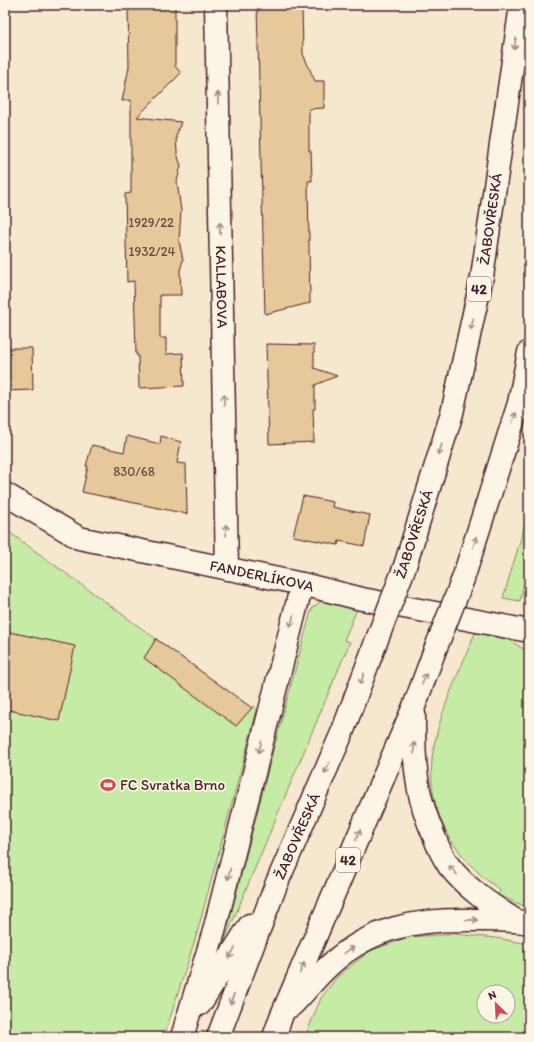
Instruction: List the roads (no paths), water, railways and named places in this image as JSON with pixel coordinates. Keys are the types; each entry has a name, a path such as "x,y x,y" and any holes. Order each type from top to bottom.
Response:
{"main road":[{"name":"KALLABOVA","path":"216,5 227,569"},
{"name":"ŽABOVŘESKÁ","path":"218,1037 276,884 342,733 405,566 452,413 482,277 521,5"},
{"name":"42","path":"274,1037 281,1017 415,704 463,579 519,403 529,352"},
{"name":"FANDERLÍKOVA","path":"5,494 79,538 302,584 362,599 529,631"},
{"path":"184,1032 214,932 302,584"},
{"path":"415,704 414,749 419,791 428,820 440,850 449,866 470,888 491,905 523,922"},
{"name":"42","path":"184,1032 276,884"},
{"path":"281,1017 331,964 346,951 384,930 405,924 451,919 523,922"}],"place":[{"name":"FC Svratka Brno","path":"108,785"}]}
